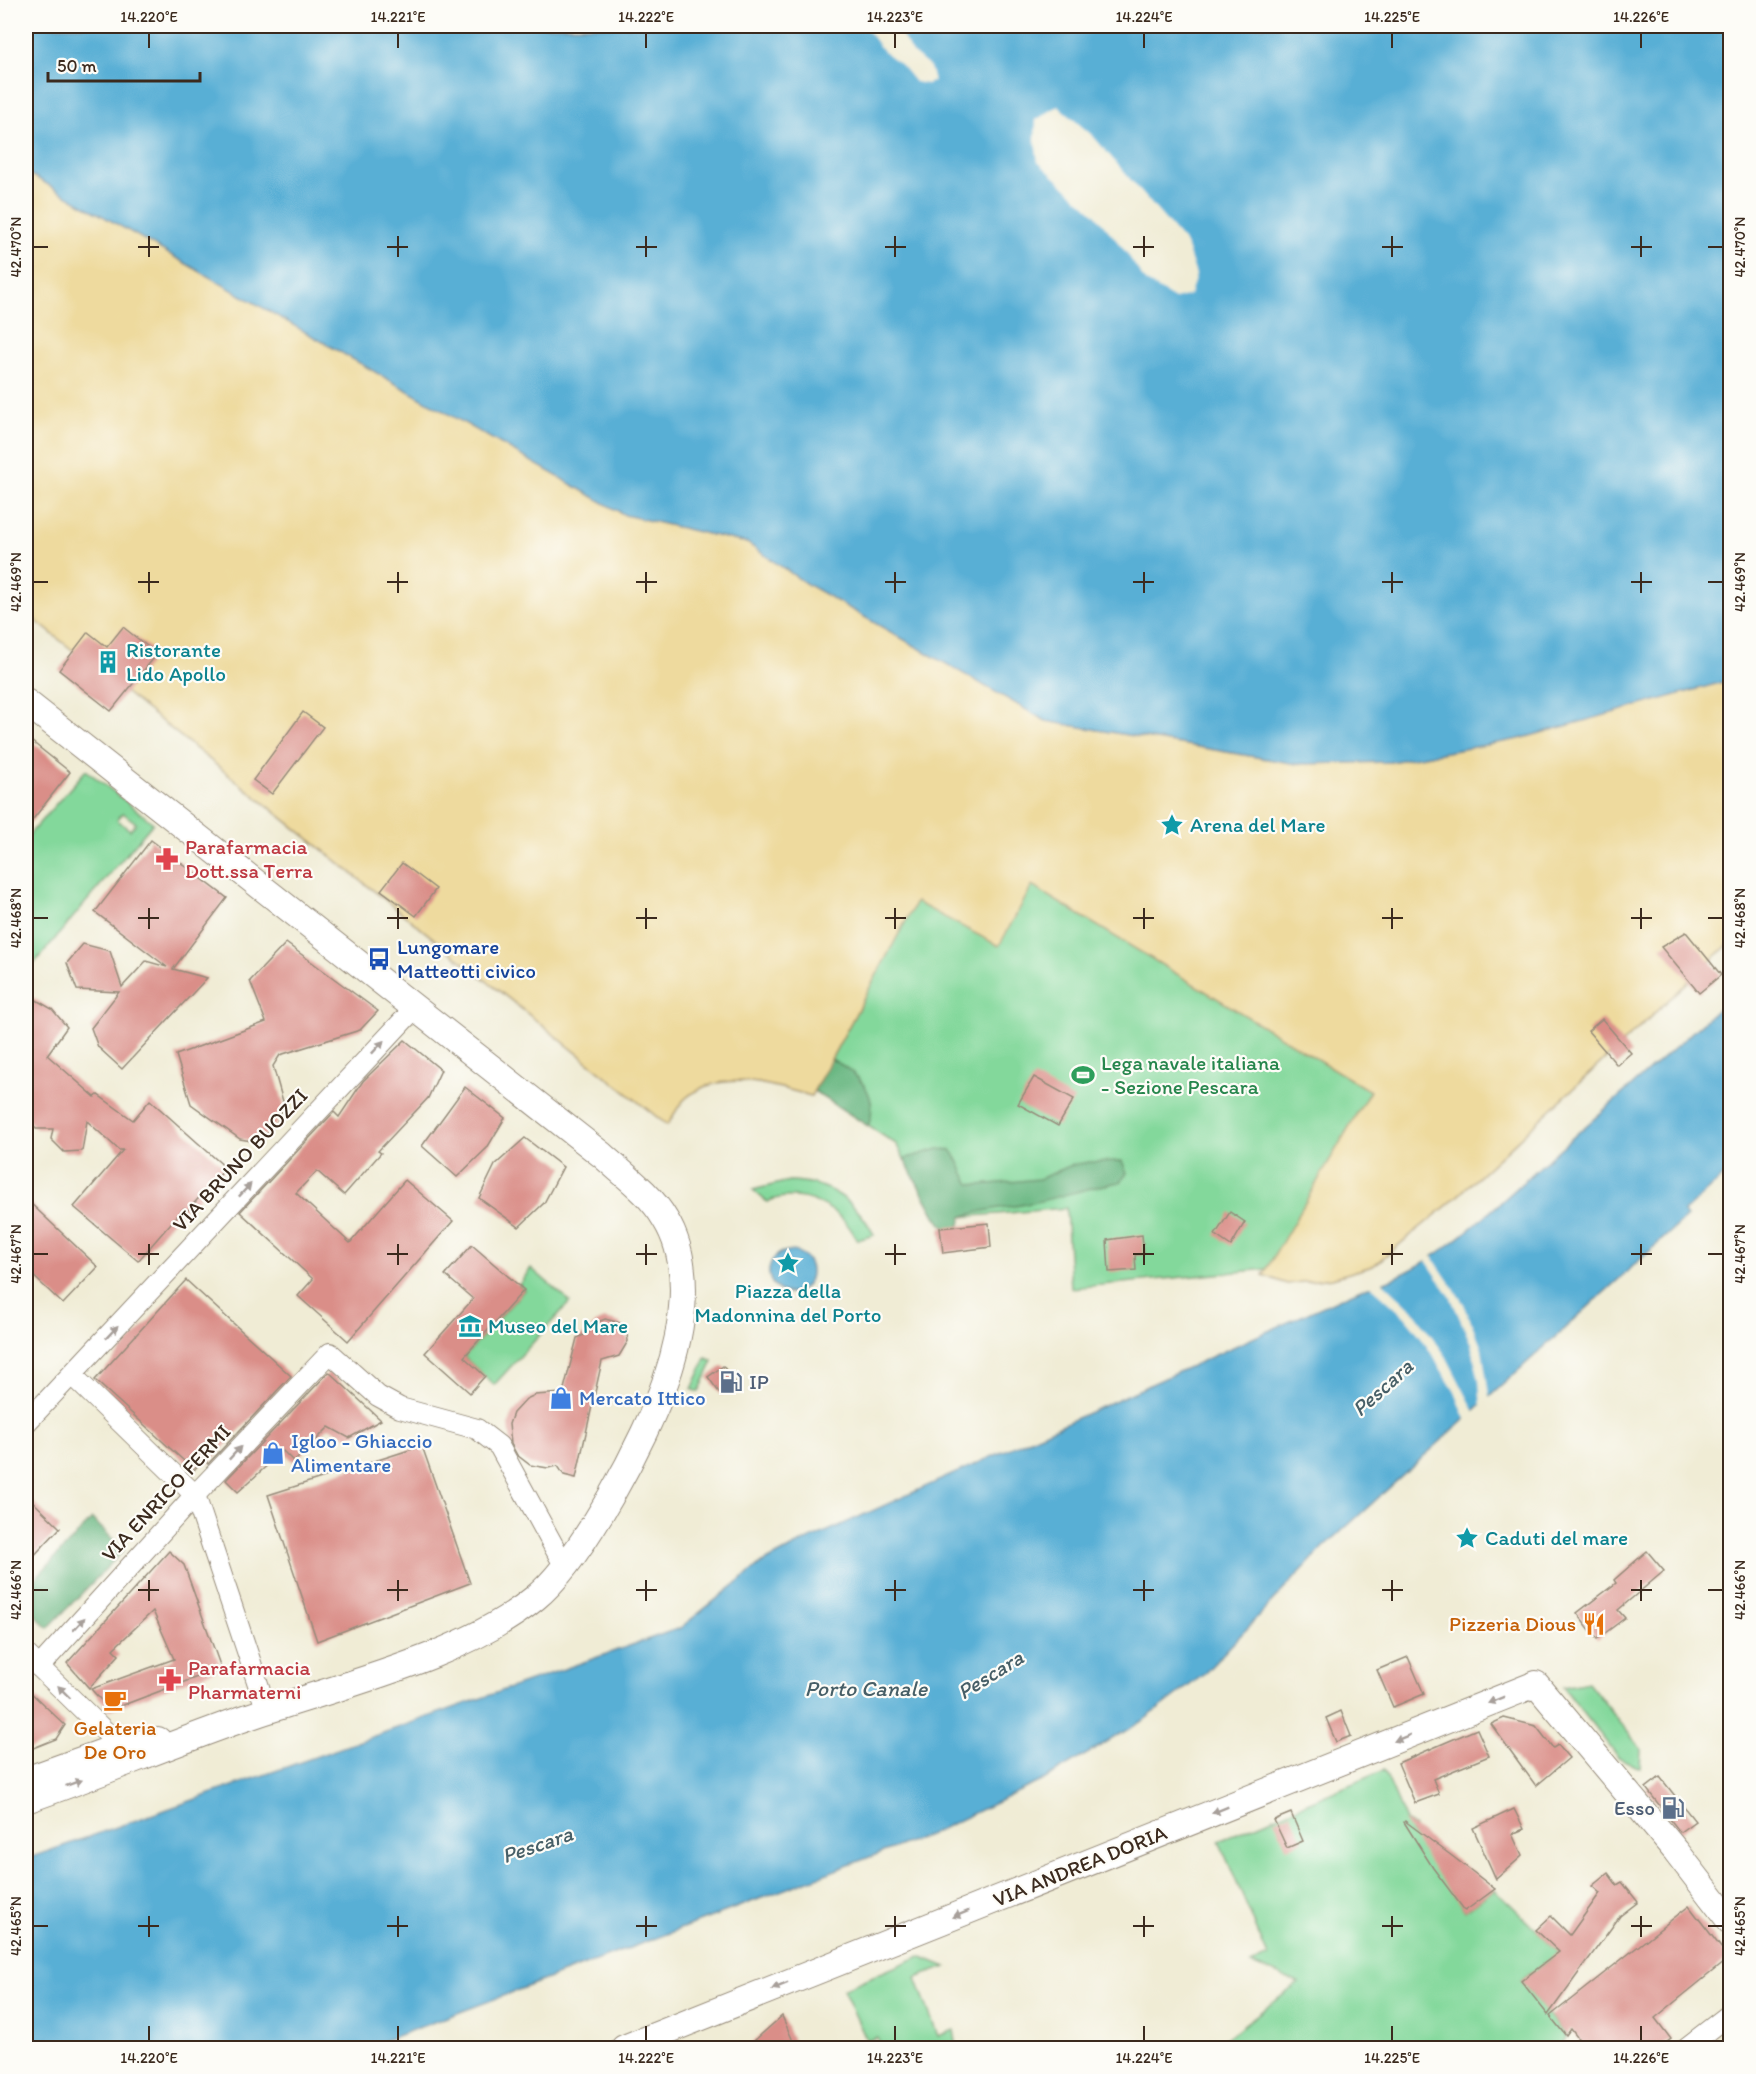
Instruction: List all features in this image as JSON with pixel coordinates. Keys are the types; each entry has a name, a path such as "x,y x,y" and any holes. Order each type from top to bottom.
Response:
{"street":[{"path":"26,702 415,1008 639,1188 666,1220 679,1250 681,1307 676,1343 661,1394 645,1428 603,1507 565,1567 535,1598 476,1635 420,1659 206,1732 26,1780"},
{"name":"VIA BRUNO BUOZZI","path":"26,1423 415,1008"},
{"name":"VIA ENRICO FERMI","path":"32,1660 195,1496 330,1353 378,1396 400,1408 477,1429 499,1446 565,1567"},
{"path":"72,1375 195,1496 267,1711"},
{"path":"32,1660 121,1756"},
{"name":"VIA ANDREA DORIA","path":"630,2048 1536,1684 1676,1851 1731,1921"},
{"path":"26,1800 121,1756"},
{"path":"1686,2049 1731,2014"}],"green space":[{"path":"86,770 153,823 26,973 26,838","holes":["123,813 136,823 130,830 117,820"]},
{"name":"Lega navale italiana - Sezione Pescara","path":"1032,886 1370,1091 1267,1269 1071,1288 1066,1208 937,1219 896,1144 814,1091 916,902 999,945"},
{"path":"831,1059 858,1077 869,1094 871,1114 868,1126 814,1091"},
{"path":"938,1149 951,1150 970,1184 1039,1179 1072,1165 1089,1162 1122,1161 1127,1173 1121,1182 962,1217 957,1235 952,1235 937,1219 904,1159"},
{"path":"789,1181 816,1185 839,1195 859,1212 874,1235 857,1240 841,1218 819,1203 793,1197 767,1202 753,1190"},
{"path":"531,1268 570,1302 494,1385 464,1357 524,1290 519,1285"},
{"path":"706,1358 713,1361 699,1392 692,1389"},
{"path":"92,1519 124,1550 48,1628 26,1606 26,1588"},
{"path":"1588,1682 1641,1749 1640,1768 1618,1757 1563,1687"},
{"path":"1384,1770 1406,1821 1414,1827 1410,1831 1465,1911 1495,1889 1559,1952 1521,1981 1566,2036 1559,2048 1213,2048 1299,1983 1251,1964 1268,1956 1219,1841"},
{"path":"920,1956 946,1967 916,1978 938,2036 954,2030 957,2048 882,2048 877,2037 867,2041 843,1989"}],"sand":[{"path":"26,172 625,515 747,543 807,584 1046,721 1297,764 1390,762 1519,739 1730,680 1730,943 1450,1203 1373,1266 1332,1278 1287,1284 1263,1275 1370,1091 1032,886 999,946 916,902 811,1096 764,1084 731,1081 715,1083 686,1098 667,1125 26,613"}],"water":[{"path":"26,26 1730,26 1730,680 1519,739 1390,762 1297,764 1046,721 807,584 747,543 625,515 26,172"},
{"name":"Porto Canale","path":"1730,998 1730,1170 1683,1213 1687,1217 1323,1548 1203,1675 1144,1720 1045,1779 928,1835 365,2048 26,2048 26,1859 680,1628 761,1564 795,1546 1361,1289 1388,1281 1442,1250 1494,1209"},
{"path":"790,1251 805,1257 811,1272 805,1287 790,1293 775,1287 769,1272 775,1257"}],"pier":[{"path":"864,26 895,26 913,53 930,67 934,81 927,84 915,82 901,65 883,51"},
{"path":"1058,106 1093,136 1186,244 1196,275 1190,295 1175,299 1145,281 1126,252 1095,214 1038,162 1035,140 1036,120"},
{"path":"1431,1255 1464,1304 1482,1349 1490,1402 1481,1410 1479,1380 1471,1344 1450,1296 1425,1259"},
{"path":"1382,1281 1413,1310 1446,1356 1476,1414 1467,1422 1455,1392 1421,1337 1405,1317 1369,1284"}],"building":[{"name":"Ristorante Lido Apollo","path":"123,627 157,654 111,711 59,670 88,632 107,647"},
{"path":"303,712 323,727 272,794 253,780"},
{"path":"26,737 70,772 26,828"},
{"path":"151,840 227,898 173,969 207,978 122,1069 98,1047 91,1028 119,992 77,990 67,963 83,944 110,951 122,987 146,961 167,967 95,912"},
{"path":"402,863 436,889 416,916 381,890"},
{"path":"1686,932 1721,975 1699,993 1661,947"},
{"path":"286,943 378,1011 360,1030 280,1055 273,1066 284,1105 276,1125 257,1142 240,1139 191,1104 176,1055 266,1022 250,981"},
{"path":"26,994 52,1009 67,1027 47,1055 95,1097 98,1095 133,1120 150,1100 226,1168 187,1211 184,1208 138,1261 74,1207 123,1150 119,1150 87,1121 82,1151 64,1152 51,1139 53,1129 36,1129 26,1118"},
{"path":"1602,1019 1631,1053 1617,1065 1588,1031"},
{"path":"405,1040 441,1070 428,1098 378,1151 381,1153 344,1195 317,1171 296,1193 350,1243 405,1180 453,1221 348,1341 298,1296 313,1279 240,1212 334,1112 339,1117 363,1081"},
{"path":"1034,1077 1074,1099 1058,1126 1018,1104"},
{"path":"465,1087 505,1118 487,1148 457,1177 422,1146"},
{"path":"525,1138 563,1167 544,1203 519,1227 479,1198 495,1165"},
{"path":"26,1199 98,1267 63,1304 26,1269"},
{"path":"1230,1212 1245,1222 1231,1246 1215,1235"},
{"path":"989,1223 991,1247 943,1253 940,1228"},
{"path":"1142,1235 1144,1254 1135,1255 1136,1270 1109,1272 1107,1240"},
{"name":"Museo del Mare","path":"472,1245 524,1290 464,1357 485,1376 470,1393 425,1353 473,1299 445,1275"},
{"path":"186,1280 291,1376 208,1464 204,1459 194,1470 95,1380"},
{"name":"Mercato Ittico","path":"605,1319 620,1323 627,1334 628,1341 619,1356 602,1361 576,1478 564,1475 558,1466 548,1468 530,1465 517,1455 511,1444 509,1424 513,1413 526,1399 535,1395 563,1393 577,1338 588,1333 595,1323"},
{"path":"723,1366 736,1383 721,1395 708,1377"},
{"path":"329,1372 381,1420 349,1438 329,1427 294,1462 283,1451 238,1492 226,1480"},
{"path":"422,1446 470,1583 317,1641 268,1495"},
{"path":"26,1495 60,1528 26,1564"},
{"path":"169,1551 184,1565 221,1668 110,1710 91,1689 174,1659 153,1611 113,1649 119,1655 89,1688 67,1663"},
{"path":"1647,1551 1664,1571 1618,1610 1625,1618 1597,1639 1577,1613 1616,1583 1614,1580"},
{"path":"1408,1657 1424,1694 1393,1707 1377,1670"},
{"path":"26,1688 65,1725 56,1739 26,1751"},
{"path":"1341,1711 1351,1736 1336,1742 1326,1718"},
{"path":"1504,1718 1536,1726 1553,1748 1558,1745 1569,1758 1536,1786 1491,1724"},
{"path":"1477,1729 1489,1756 1433,1779 1439,1794 1415,1803 1398,1763"},
{"path":"1660,1777 1695,1821 1680,1832 1646,1788"},
{"path":"1514,1809 1524,1829 1512,1834 1522,1856 1496,1879 1473,1828"},
{"path":"1291,1813 1303,1841 1287,1848 1274,1820"},
{"path":"1405,1821 1495,1889 1465,1911 1433,1868"},
{"path":"1608,1873 1617,1885 1622,1882 1638,1902 1620,1916 1548,2015 1521,1981 1559,1952 1536,1930 1551,1916 1570,1935 1600,1893 1592,1886"},
{"path":"1689,1906 1729,1958 1655,2018 1671,2039 1658,2049 1586,2049 1571,2029 1566,2036 1550,2016"},
{"path":"782,2016 793,2041 773,2049 745,2049"}],"place":[{"name":"Ristorante Lido Apollo","path":"108,662"},
{"name":"Arena del Mare","path":"1172,825"},
{"name":"Parafarmacia Dott.ssa Terra","path":"167,859"},
{"name":"Lungomare Matteotti civico","path":"379,959"},
{"name":"Lega navale italiana - Sezione Pescara","path":"1083,1075"},
{"name":"Piazza della Madonnina del Porto","path":"788,1263"},
{"name":"Museo del Mare","path":"470,1326"},
{"name":"IP","path":"731,1382"},
{"name":"Mercato Ittico","path":"561,1398"},
{"name":"Igloo - Ghiaccio Alimentare","path":"273,1453"},
{"name":"Caduti del mare","path":"1467,1538"},
{"name":"Pizzeria Dious","path":"1594,1624"},
{"name":"Parafarmacia Pharmaterni","path":"170,1680"},
{"name":"Gelateria De Oro","path":"115,1700"},
{"name":"Esso","path":"1673,1808"}],"water label":[{"name":"Pescara","path":"1382,1387"},
{"name":"Pescara","path":"990,1674"},
{"name":"Pescara","path":"537,1844"}]}
